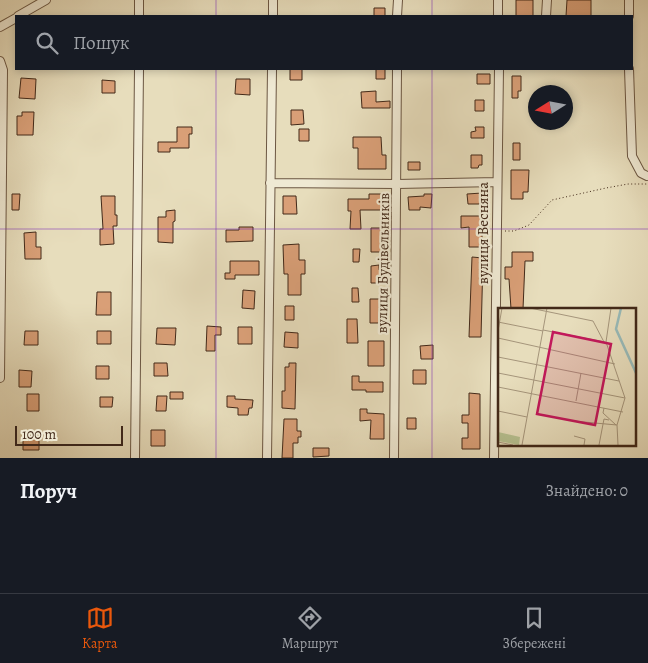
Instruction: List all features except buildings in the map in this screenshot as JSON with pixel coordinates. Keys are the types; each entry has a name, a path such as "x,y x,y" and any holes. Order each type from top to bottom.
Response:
{"street":[{"path":"20,15 46,0"},
{"path":"139,0 139,15"},
{"path":"273,0 273,15"},
{"path":"397,15 398,0"},
{"path":"498,0 498,15"},
{"path":"546,15 547,0"},
{"path":"629,0 629,15"},
{"path":"0,28 15,18"},
{"path":"0,61 3,70 0,378"},
{"path":"135,458 138,70"},
{"path":"267,458 272,70"},
{"name":"вулиця Будівельників","path":"394,458 397,70"},
{"name":"вулиця Весняна","path":"494,458 499,70"},
{"path":"629,70 632,156 641,173 648,180"},
{"path":"270,183 397,184 497,182"}],"path":[{"path":"497,230 514,231 529,225 552,200 648,180"}]}
